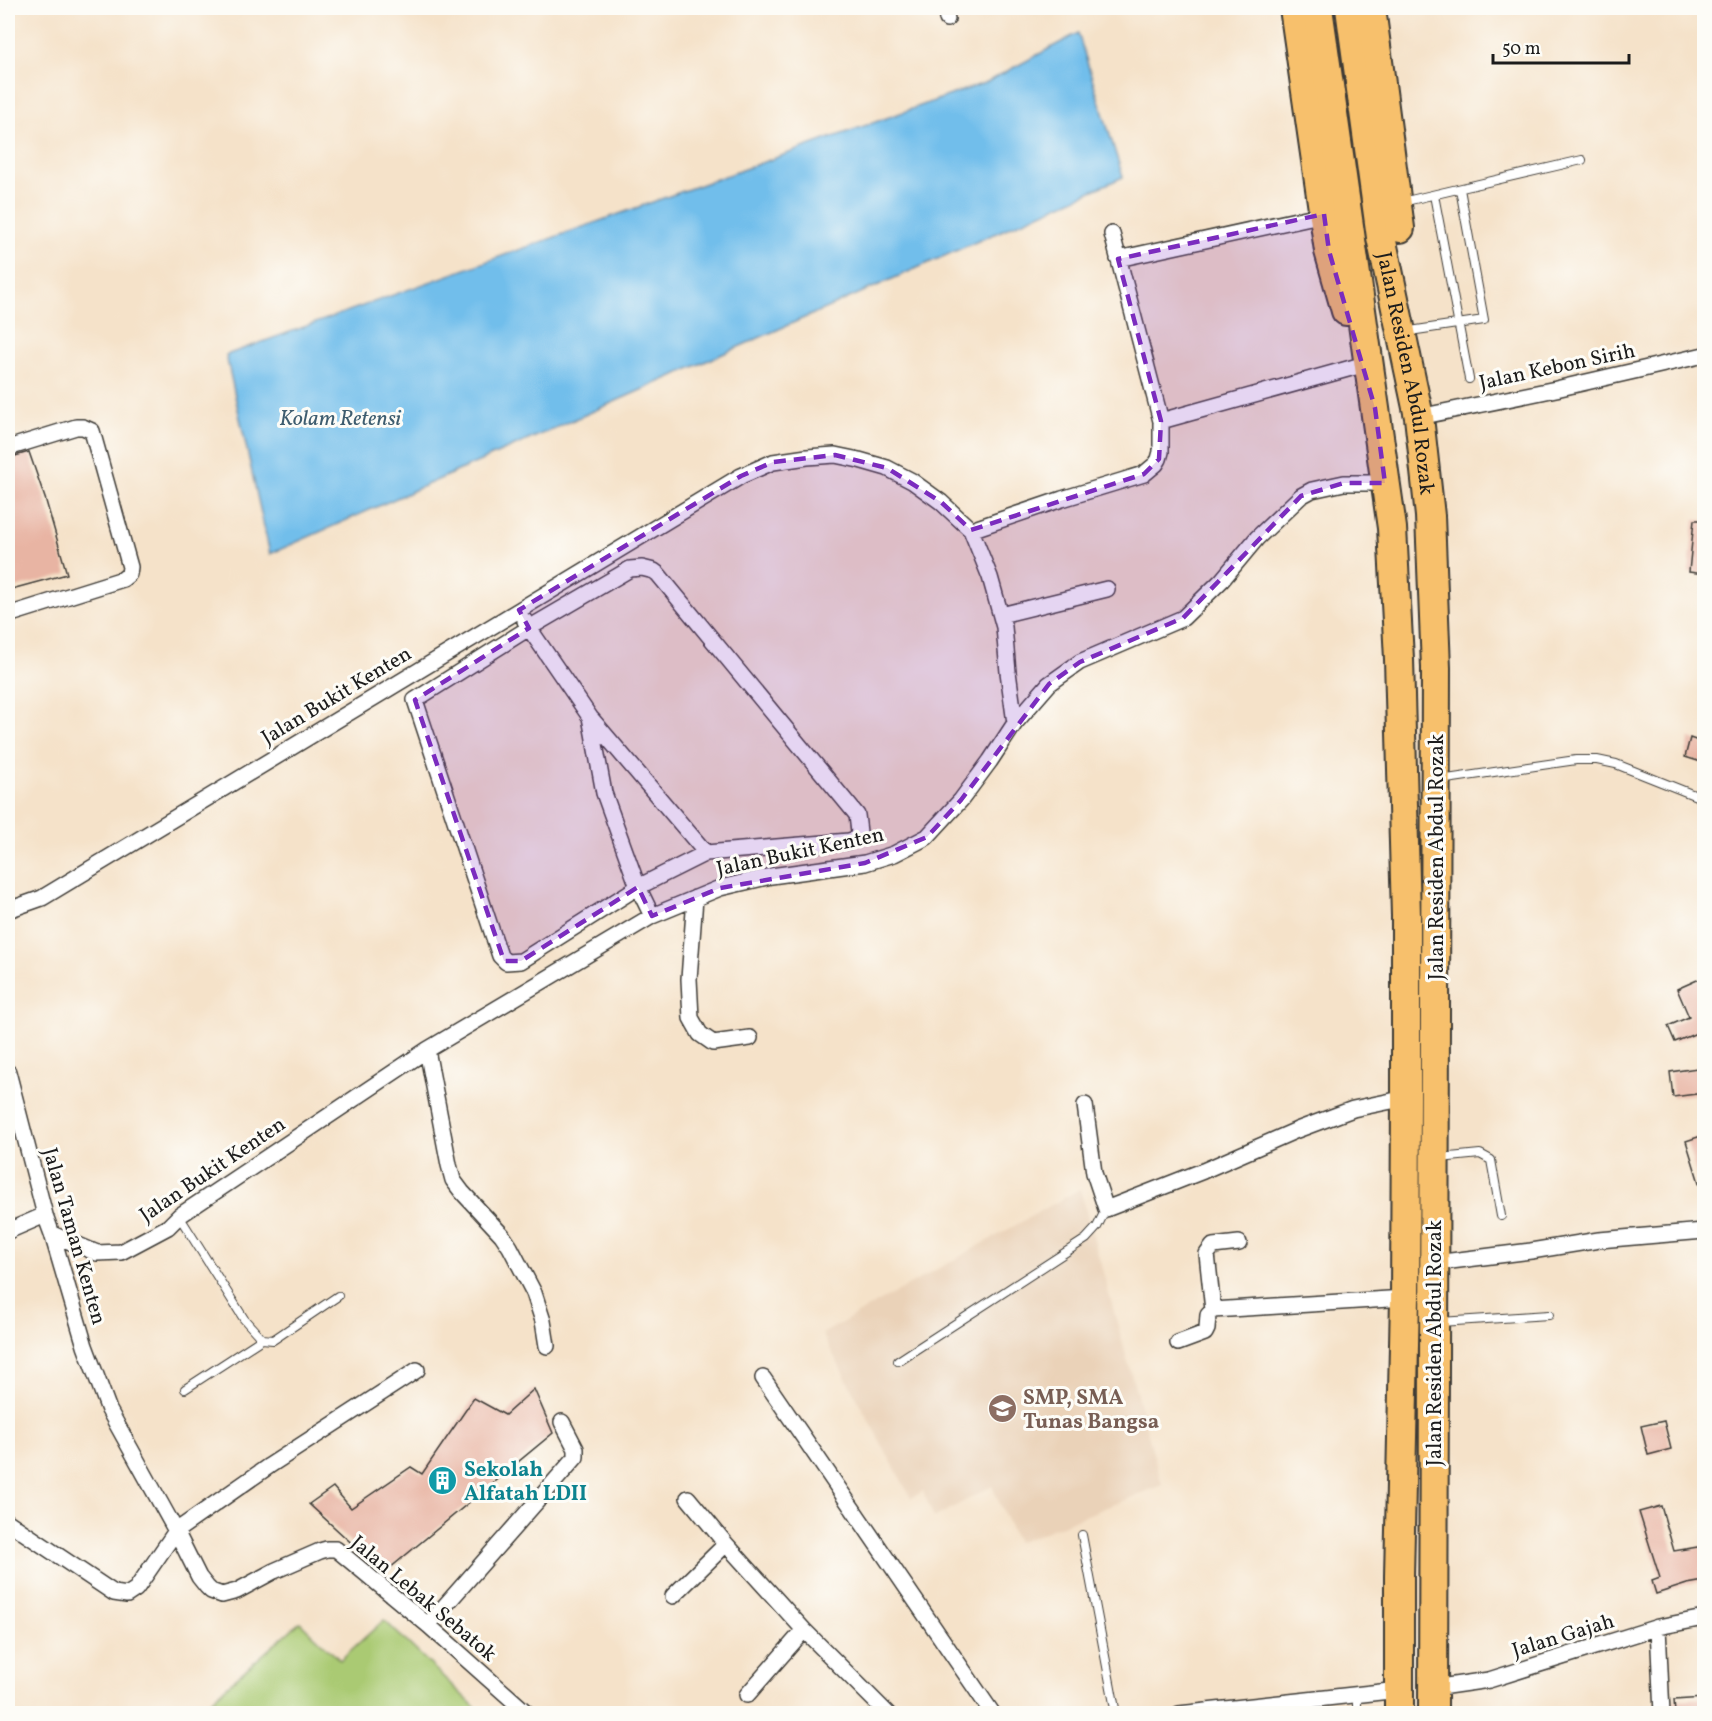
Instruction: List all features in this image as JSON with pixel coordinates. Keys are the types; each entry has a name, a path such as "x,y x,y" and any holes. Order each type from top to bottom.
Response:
{"highway":[{"path":"1294,8 1329,251 1375,408"},
{"name":"Jalan Residen Abdul Rozak","path":"1318,8 1392,528 1399,659 1406,916 1405,1298 1399,1576 1399,1702"},
{"name":"Jalan Residen Abdul Rozak","path":"1350,8 1381,237 1416,404 1430,516 1436,668 1433,1701"},
{"path":"1371,8 1397,204 1416,404"}],"street":[{"path":"1118,259 1324,214"},
{"path":"971,530 1144,474 1159,459 1161,421 1112,234"},
{"name":"Jalan Kebon Sirih","path":"1416,404 1556,389 1704,355"},
{"path":"1161,421 1362,365"},
{"path":"8,448 76,427 92,431 130,567 129,574 123,579 8,615"},
{"name":"Jalan Bukit Kenten","path":"8,910 42,898 741,476 773,462 835,455 887,468 912,481 941,502 971,530 990,577 1004,627 1015,723 961,800 927,837 894,854 865,863 771,876 720,888 652,916 428,1050 179,1216 168,1227 121,1252 97,1253 52,1234"},
{"path":"1015,723 1049,684 1080,662 1183,618 1222,579 1257,538 1301,496 1312,490 1344,483 1385,483"},
{"path":"642,567 654,571 857,814 859,832 856,839 706,853 638,887 521,961 506,962 500,956 415,700 529,628 630,569 642,567"},
{"path":"1001,615 1107,589"},
{"path":"519,610 590,717 706,853"},
{"path":"590,717 604,794 638,887 652,916"},
{"path":"694,898 688,979 691,1018 700,1034 713,1043 750,1038"},
{"path":"428,1050 453,1180 510,1246 534,1293 543,1321 547,1346"},
{"name":"Jalan Taman Kenten","path":"8,1072 45,1215 85,1346 109,1410"},
{"path":"1086,1105 1094,1173 1106,1209 1353,1109 1406,1098"},
{"path":"8,1231 45,1215"},
{"path":"1435,1263 1599,1240 1704,1231"},
{"path":"1213,1310 1207,1254 1213,1246 1239,1243"},
{"path":"1178,1342 1205,1333 1208,1314 1213,1310 1405,1298"},
{"path":"8,1521 114,1593 130,1594 176,1531 269,1466 417,1370"},
{"path":"763,1378 993,1713"},
{"name":"Jalan Lebak Sebatok","path":"109,1410 199,1576 211,1591 222,1594 242,1590 274,1571 320,1551 336,1549 428,1625 528,1713"},
{"path":"428,1625 576,1457 576,1449 562,1422"},
{"path":"688,1498 726,1544 804,1630 888,1713"},
{"path":"673,1596 726,1544"},
{"name":"Jalan Gajah","path":"1433,1701 1489,1680 1658,1628 1704,1618"},
{"path":"1658,1628 1662,1713"},
{"path":"747,1695 804,1630"},
{"path":"1179,1713 1219,1711 1357,1695 1399,1702"}],"lane":[{"path":"1397,204 1582,160"},
{"path":"1410,331 1485,320 1460,189"},
{"path":"1434,195 1469,379"},
{"path":"1436,781 1566,762 1597,760 1616,764 1704,799"},
{"path":"1435,1159 1480,1154 1491,1160 1501,1216"},
{"path":"898,1361 1086,1239 1097,1227 1106,1209"},
{"path":"179,1216 244,1319 262,1339"},
{"path":"185,1389 262,1339 273,1340 338,1296"},
{"path":"1433,1323 1550,1315"},
{"path":"1082,1535 1116,1713"},
{"path":"1357,1695 1357,1713"}],"highlighted area":[{"path":"1324,214 1329,251 1375,408 1385,483 1344,483 1301,496 1183,618 1080,662 1049,684 961,800 927,837 865,863 720,888 652,916 638,887 521,961 504,961 415,700 529,628 519,610 741,476 773,462 835,455 887,468 941,502 971,530 1144,474 1159,459 1161,421 1118,259"}],"shaded area":[{"name":"SMP, SMA Tunas Bangsa","path":"1080,1189 1162,1485 1017,1543 992,1486 934,1518 923,1491 911,1498 822,1334"}],"green space":[{"path":"384,1620 481,1713 209,1713 211,1700 300,1622 340,1660"}],"water":[{"name":"Kolam Retensi","path":"1078,33 1123,177 270,554 226,355 987,82"}],"building":[{"path":"29,452 67,574 8,590 8,458"},
{"path":"1694,520 1704,520 1704,574 1689,572"},
{"path":"1690,738 1704,743 1704,763 1685,757"},
{"path":"1704,977 1704,1030 1675,1042 1668,1026 1689,1017 1677,989"},
{"path":"1704,1067 1704,1093 1673,1097 1670,1072"},
{"path":"1704,1135 1704,1188 1701,1189 1686,1141"},
{"name":"Sekolah Alfatah LDII","path":"534,1389 553,1433 384,1573 309,1504 333,1487 351,1508 411,1467 422,1474 474,1398 505,1415"},
{"path":"1664,1421 1671,1449 1648,1455 1641,1426"},
{"path":"1661,1506 1674,1551 1704,1546 1704,1581 1656,1594 1652,1581 1660,1578 1639,1512"},
{"path":"1704,1698 1704,1713 1675,1713 1674,1700"}],"place":[{"name":"SMP, SMA Tunas Bangsa","path":"1002,1409"},
{"name":"Sekolah Alfatah LDII","path":"443,1481"}]}
